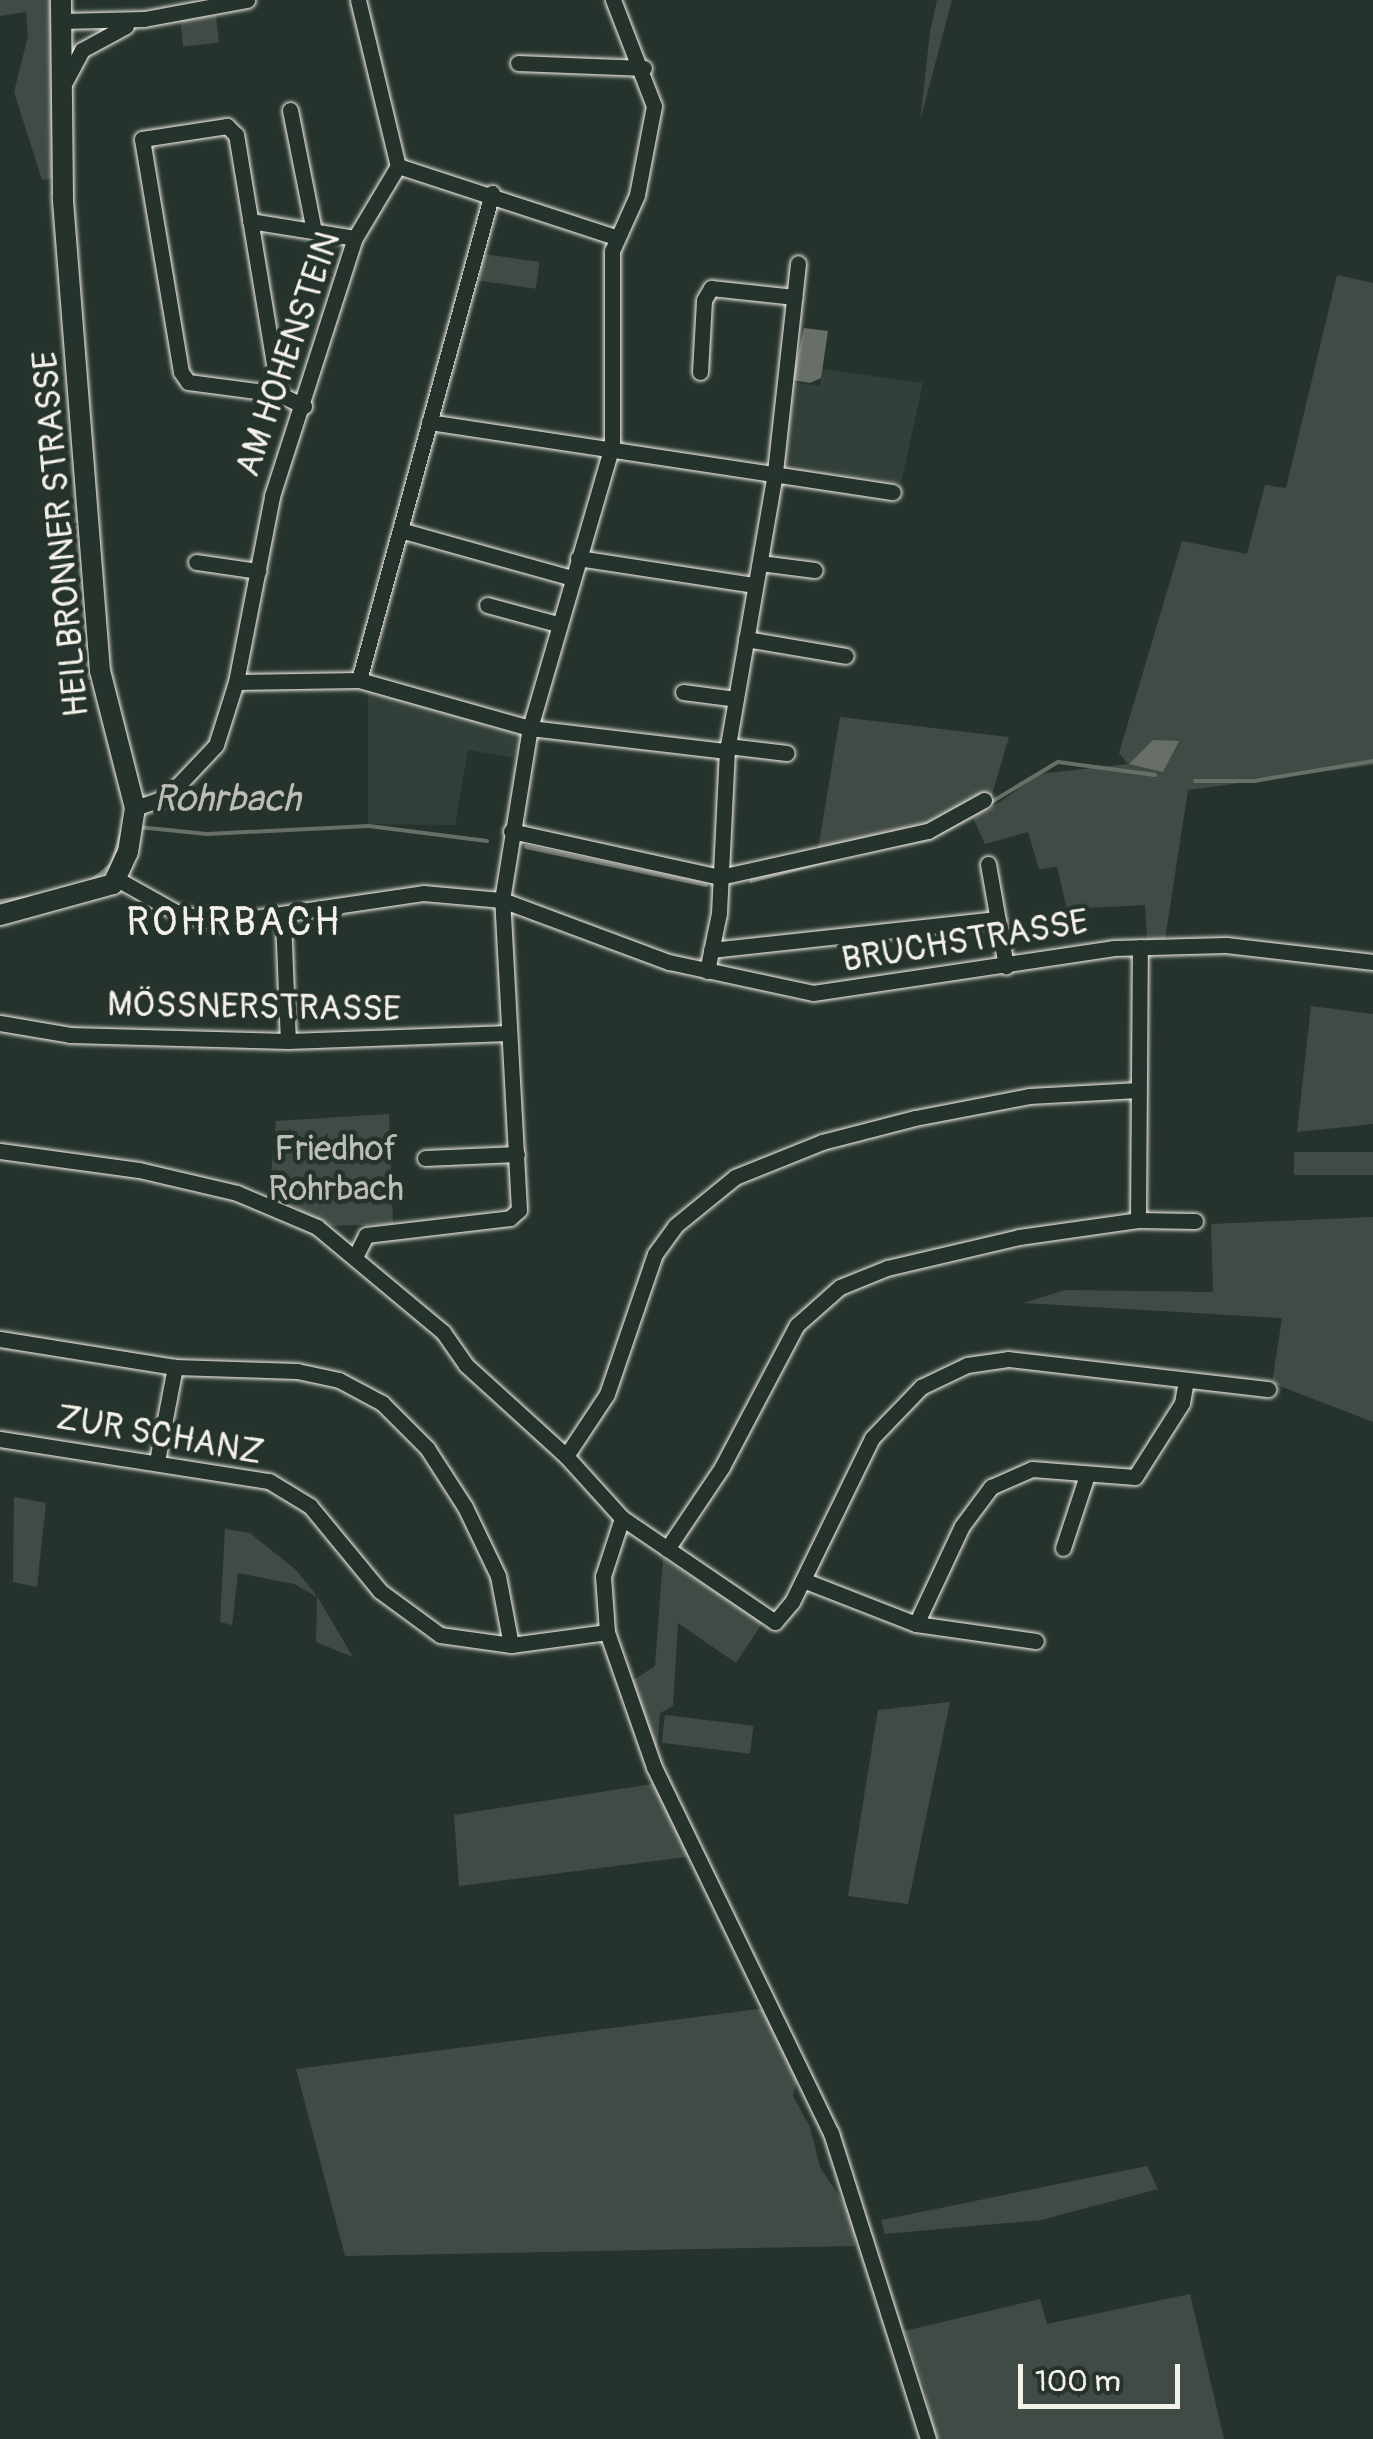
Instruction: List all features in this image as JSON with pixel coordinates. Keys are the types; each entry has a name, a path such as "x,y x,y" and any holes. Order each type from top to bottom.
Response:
{"main road":[{"name":"HEILBRONNER STRASSE","path":"61,19 71,291 102,681 134,821"},
{"path":"0,915 92,895 117,878 134,821"}],"street":[{"path":"143,0 144,19"},
{"path":"61,19 144,19 247,0"},
{"path":"358,0 398,166 492,192 618,238"},
{"path":"328,1234 366,1234 510,1218 519,1210 502,900 530,728 612,446 612,250 638,195 653,126 644,68 624,37 613,0"},
{"path":"61,19 97,38"},
{"path":"61,91 82,50 97,38 144,19"},
{"path":"518,62 644,68"},
{"path":"290,110 314,231"},
{"path":"278,394 236,135 227,126 142,139 182,372 188,382 278,394 304,406"},
{"name":"AM HOHENSTEIN","path":"134,821 167,797 216,745 236,682 272,496 355,238 398,166"},
{"path":"360,680 492,192"},
{"path":"250,221 355,238"},
{"path":"707,971 720,877 728,749 776,472 798,263"},
{"path":"700,372 704,300 711,288 794,297"},
{"path":"430,422 612,446 893,492"},
{"path":"400,530 572,578"},
{"path":"578,558 755,585"},
{"path":"196,562 258,570"},
{"path":"760,563 815,570"},
{"path":"487,606 558,624"},
{"path":"746,639 846,656"},
{"path":"236,682 360,680 530,728 787,753"},
{"path":"683,692 736,698"},
{"path":"511,831 720,877 928,830 984,800"},
{"path":"988,864 1006,966"},
{"name":"BRUCHSTRASSE","path":"117,878 199,919 283,918 414,894 502,900 707,971 772,988 846,993 1140,947 1226,946 1373,962"},
{"path":"283,918 288,1041"},
{"path":"711,950 997,919"},
{"path":"1138,1220 1140,947"},
{"name":"MÖSSNERSTRASSE","path":"0,1023 70,1035 288,1041 509,1033"},
{"path":"566,1456 607,1394 655,1254 675,1226 735,1177 822,1142 915,1118 1029,1096 1138,1090"},
{"path":"0,1151 139,1170 248,1195 328,1234 356,1255 566,1456 622,1518 775,1622 803,1580 872,1438 920,1387 967,1365 1008,1359 1268,1389"},
{"path":"424,1158 516,1154"},
{"path":"667,1549 722,1466 796,1325 840,1287 888,1268 1019,1237 1138,1220 1195,1221"},
{"path":"356,1255 366,1234"},
{"path":"0,1339 175,1366 297,1372 339,1380 382,1403 427,1448 465,1506 498,1576 512,1646"},
{"path":"157,1462 175,1366"},
{"path":"916,1624 962,1526 991,1487 1032,1469 1135,1478 1182,1404 1186,1380"},
{"name":"ZUR SCHANZ","path":"0,1439 235,1472 295,1494 401,1612 440,1635 512,1646 607,1632"},
{"path":"1063,1548 1087,1476"},
{"path":"622,1518 604,1576 607,1632 654,1767 830,2132 928,2439"},
{"path":"803,1580 916,1624 1036,1641"}],"shaded area":[{"path":"804,328 828,331 821,378 810,383 792,380"},
{"path":"822,369 923,383 901,483 783,463 792,382 820,386"},
{"path":"368,689 520,735 515,758 468,750 455,825 368,824"},
{"path":"1153,740 1179,741 1163,772 1129,764"}],"green space":[{"path":"0,0 50,0 53,179 42,180 14,92 28,36 26,12 0,16"},
{"path":"937,0 952,0 920,121 930,32"},
{"path":"216,15 219,43 183,47 180,19"},
{"path":"483,254 539,262 536,289 479,281"},
{"path":"1337,275 1373,283 1373,765 1188,790 1165,939 1147,940 1145,905 1067,909 1057,867 1039,869 1028,832 985,844 973,818 928,842 816,861 840,717 1009,737 987,811 1039,774 1128,764 1119,753 1182,541 1247,554 1265,485 1286,488"},
{"path":"1311,1006 1373,1014 1373,1124 1297,1132"},
{"name":"Friedhof Rohrbach","path":"389,1114 393,1224 332,1226 308,1217 270,1187 276,1121"},
{"path":"1294,1152 1373,1152 1373,1175 1294,1175"},
{"path":"1373,1217 1373,1422 1272,1383 1282,1318 1024,1303 1065,1290 1213,1292 1211,1224"},
{"path":"14,1497 46,1503 37,1587 13,1582"},
{"path":"225,1529 250,1533 296,1570 317,1596 353,1657 316,1642 317,1597 294,1584 238,1573 232,1625 220,1622"},
{"path":"663,1558 763,1622 736,1663 678,1623 673,1706 660,1713 656,1763 632,1681 655,1666"},
{"path":"950,1702 908,1904 848,1896 878,1710"},
{"path":"665,1715 753,1726 750,1754 662,1743"},
{"path":"665,1782 702,1855 459,1886 454,1815"},
{"path":"774,2007 801,2066 793,2096 810,2127 820,2167 855,2220 855,2246 345,2256 296,2069"},
{"path":"1147,2166 1158,2189 1041,2220 885,2234 881,2220"},
{"path":"1190,2294 1224,2439 934,2439 925,2389 904,2331 1040,2299 1047,2324"}],"waterway":[{"name":"Rohrbach","path":"1195,781 1254,781 1373,761"},
{"name":"Rohrbach","path":"988,804 1058,762 1155,775"},
{"name":"Rohrbach","path":"941,832 976,812"},
{"name":"Rohrbach","path":"138,827 207,834 369,826 487,841"},
{"name":"Rohrbach","path":"93,880 112,864 123,827"},
{"name":"Rohrbach","path":"526,847 706,885"},
{"name":"Rohrbach","path":"751,881 830,860"},
{"name":"Rohrbach","path":"0,901 31,897"}],"district":[{"name":"ROHRBACH","path":"234,923"}]}
